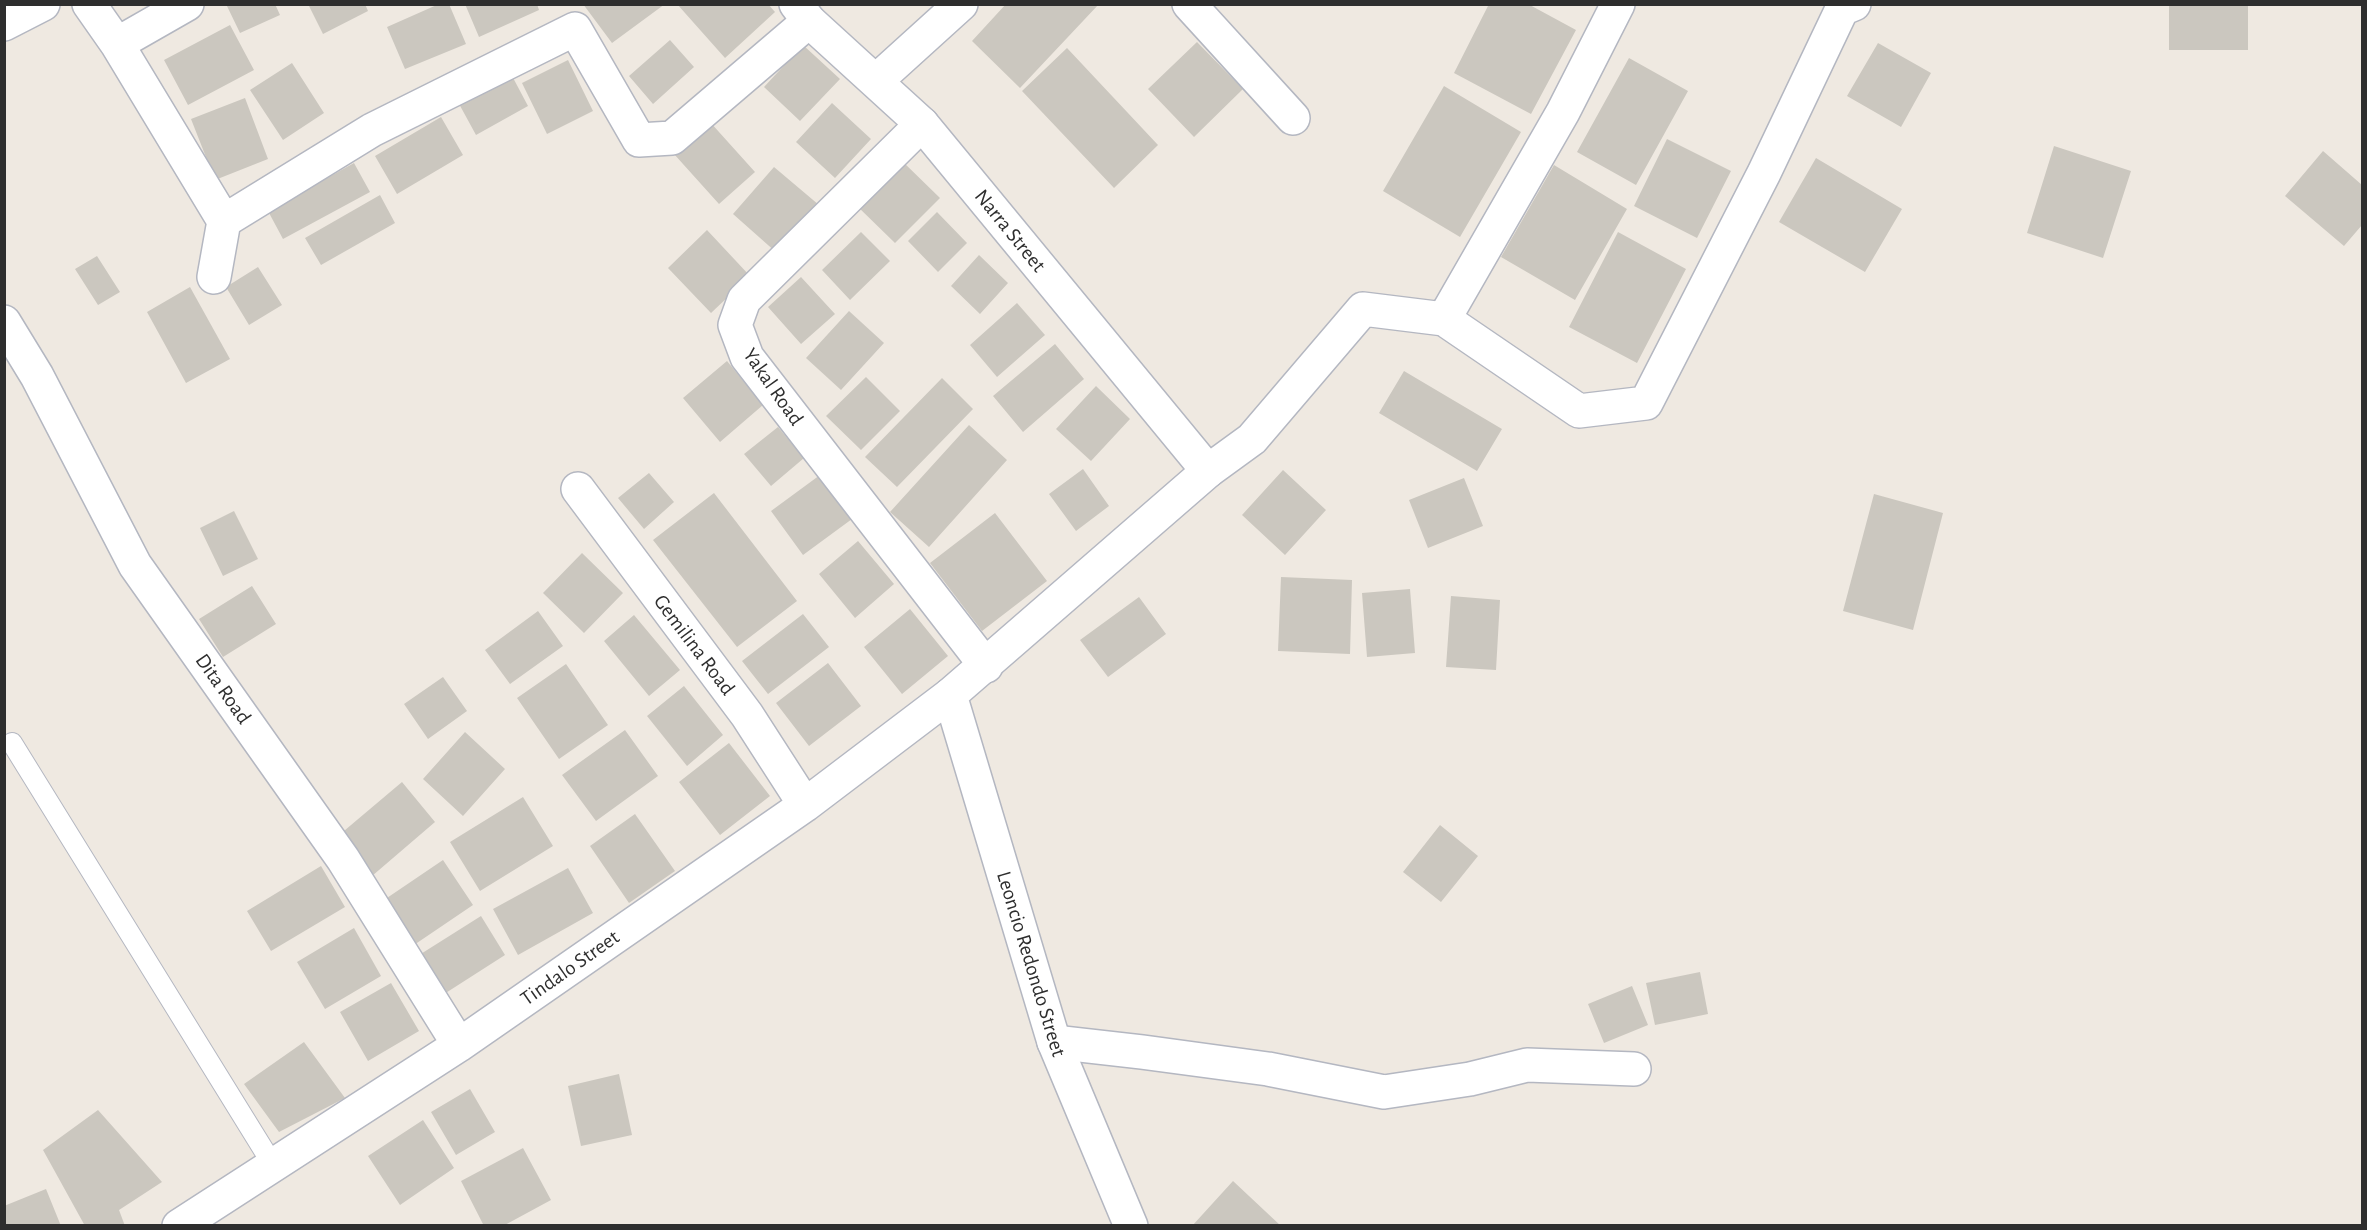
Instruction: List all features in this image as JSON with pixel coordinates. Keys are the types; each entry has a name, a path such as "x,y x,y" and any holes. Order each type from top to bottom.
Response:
{"street":[{"path":"4,24 43,4"},
{"path":"89,4 117,44 224,221 214,277"},
{"path":"117,44 187,4"},
{"path":"876,81 961,4"},
{"path":"1189,4 1293,118"},
{"path":"1618,4 1563,112 1444,319 1579,411 1646,403 1764,173 1846,6"},
{"path":"224,221 372,130 574,29 639,140 672,138 803,13"},
{"name":"Narra Street","path":"803,13 922,124 1208,471"},
{"name":"Yakal Road","path":"922,124 744,300 735,326 747,357 986,666"},
{"name":"Tindalo Street","path":"193,1222 273,1165 459,1045 805,805 950,695 1208,471 1252,439 1363,309 1444,319"},
{"name":"Dita Road","path":"4,322 37,376 135,565 343,859 459,1045"},
{"name":"Gemilina Road","path":"578,489 747,715 805,805"},
{"name":"Leoncio Redondo Street","path":"950,695 1054,1042 1131,1226"},
{"path":"1054,1042 1268,1069 1384,1092 1470,1079 1527,1065 1634,1070"}],"lane":[{"path":"12,743 273,1165"}],"building":[{"path":"226,4 275,4 280,15 240,33"},
{"path":"308,4 365,4 368,11 323,34"},
{"path":"439,4 449,4 466,44 405,69 387,27"},
{"path":"465,4 537,4 539,10 479,37"},
{"path":"583,4 665,4 612,43"},
{"path":"677,4 768,4 775,12 725,58"},
{"path":"1006,4 1099,4 1020,88 972,41"},
{"path":"1489,4 1528,4 1576,30 1531,114 1454,73"},
{"path":"2169,5 2248,5 2248,50 2169,50"},
{"path":"230,25 254,70 188,105 164,60"},
{"path":"670,40 694,67 653,104 629,76"},
{"path":"1197,42 1243,89 1194,137 1148,89"},
{"path":"1878,43 1931,73 1901,127 1847,96"},
{"path":"803,45 840,79 800,121 764,87"},
{"path":"1067,48 1158,145 1114,188 1022,91"},
{"path":"1629,58 1688,91 1636,185 1577,152"},
{"path":"568,60 593,111 547,134 522,83"},
{"path":"292,63 324,113 283,140 250,90"},
{"path":"511,74 528,106 476,135 458,102"},
{"path":"1444,86 1521,132 1460,237 1383,191"},
{"path":"245,98 268,159 215,180 191,119"},
{"path":"832,103 871,139 835,178 796,142"},
{"path":"441,117 463,155 397,194 375,156"},
{"path":"710,122 755,172 719,204 674,154"},
{"path":"1667,139 1731,171 1697,238 1634,206"},
{"path":"2054,146 2131,171 2103,258 2027,233"},
{"path":"2323,151 2362,185 2362,225 2344,246 2285,196"},
{"path":"1816,158 1902,209 1865,272 1779,222"},
{"path":"900,159 940,198 895,243 856,205"},
{"path":"354,163 370,192 283,239 268,211"},
{"path":"1554,165 1627,209 1575,300 1501,257"},
{"path":"774,167 819,205 777,253 733,214"},
{"path":"380,195 395,223 321,265 305,238"},
{"path":"937,212 967,243 938,272 908,241"},
{"path":"707,230 750,276 711,313 668,268"},
{"path":"861,232 890,261 850,300 822,270"},
{"path":"1618,232 1686,269 1637,363 1569,327"},
{"path":"979,255 1008,283 980,314 951,286"},
{"path":"97,256 120,292 98,305 75,269"},
{"path":"258,267 282,305 249,325 226,287"},
{"path":"801,277 835,314 801,344 768,307"},
{"path":"190,287 230,359 186,383 147,312"},
{"path":"1017,303 1045,335 997,377 970,345"},
{"path":"849,311 884,343 841,390 806,358"},
{"path":"1055,344 1084,379 1023,432 993,396"},
{"path":"727,361 763,405 720,442 683,398"},
{"path":"1404,371 1502,429 1477,471 1379,413"},
{"path":"866,377 900,411 861,450 826,416"},
{"path":"942,378 973,409 897,487 865,457"},
{"path":"1096,386 1130,419 1091,461 1056,429"},
{"path":"969,425 1007,460 929,547 890,512"},
{"path":"778,427 804,458 771,486 744,454"},
{"path":"1083,469 1109,506 1076,531 1049,494"},
{"path":"1283,470 1326,510 1285,555 1242,515"},
{"path":"649,473 674,502 644,529 618,498"},
{"path":"820,475 852,519 803,555 771,511"},
{"path":"1464,478 1483,526 1428,548 1409,500"},
{"path":"714,493 797,601 737,647 653,540"},
{"path":"1874,494 1943,513 1913,630 1843,611"},
{"path":"234,511 258,559 223,576 200,528"},
{"path":"995,513 1047,581 982,631 930,563"},
{"path":"858,541 894,584 855,618 819,574"},
{"path":"582,553 623,593 584,633 543,593"},
{"path":"1281,577 1352,580 1350,654 1278,651"},
{"path":"252,586 276,624 223,657 199,619"},
{"path":"1410,589 1415,653 1367,657 1362,593"},
{"path":"1451,596 1500,600 1496,670 1446,667"},
{"path":"1139,597 1166,634 1108,677 1080,640"},
{"path":"910,609 948,656 902,694 864,647"},
{"path":"538,611 563,646 510,684 485,650"},
{"path":"803,614 829,647 768,694 742,661"},
{"path":"634,615 680,670 649,696 604,641"},
{"path":"828,663 861,706 809,746 776,703"},
{"path":"566,664 608,725 559,759 517,698"},
{"path":"443,677 467,711 428,739 404,704"},
{"path":"684,686 723,735 687,766 647,716"},
{"path":"625,730 658,776 596,821 562,775"},
{"path":"465,732 505,769 463,816 423,779"},
{"path":"729,743 770,796 720,835 679,782"},
{"path":"402,782 435,822 372,876 338,836"},
{"path":"523,797 553,846 480,891 450,842"},
{"path":"635,814 675,871 629,903 590,846"},
{"path":"1440,825 1478,856 1441,902 1403,872"},
{"path":"443,860 473,905 411,947 381,902"},
{"path":"321,866 345,907 271,951 247,911"},
{"path":"568,868 593,913 518,955 493,909"},
{"path":"481,916 505,955 441,996 416,957"},
{"path":"354,928 381,976 325,1009 297,962"},
{"path":"1700,972 1708,1014 1655,1025 1646,983"},
{"path":"391,983 419,1031 368,1061 340,1012"},
{"path":"1632,986 1648,1025 1604,1043 1588,1004"},
{"path":"304,1042 345,1098 279,1132 244,1084"},
{"path":"619,1074 632,1135 581,1146 568,1086"},
{"path":"470,1089 495,1132 456,1155 431,1112"},
{"path":"98,1110 162,1182 119,1210 125,1226 85,1226 43,1150"},
{"path":"423,1120 454,1168 400,1205 368,1156"},
{"path":"523,1148 551,1200 503,1226 484,1226 461,1181"},
{"path":"1233,1181 1281,1226 1192,1226"},
{"path":"46,1189 61,1226 4,1226 4,1206"}]}
